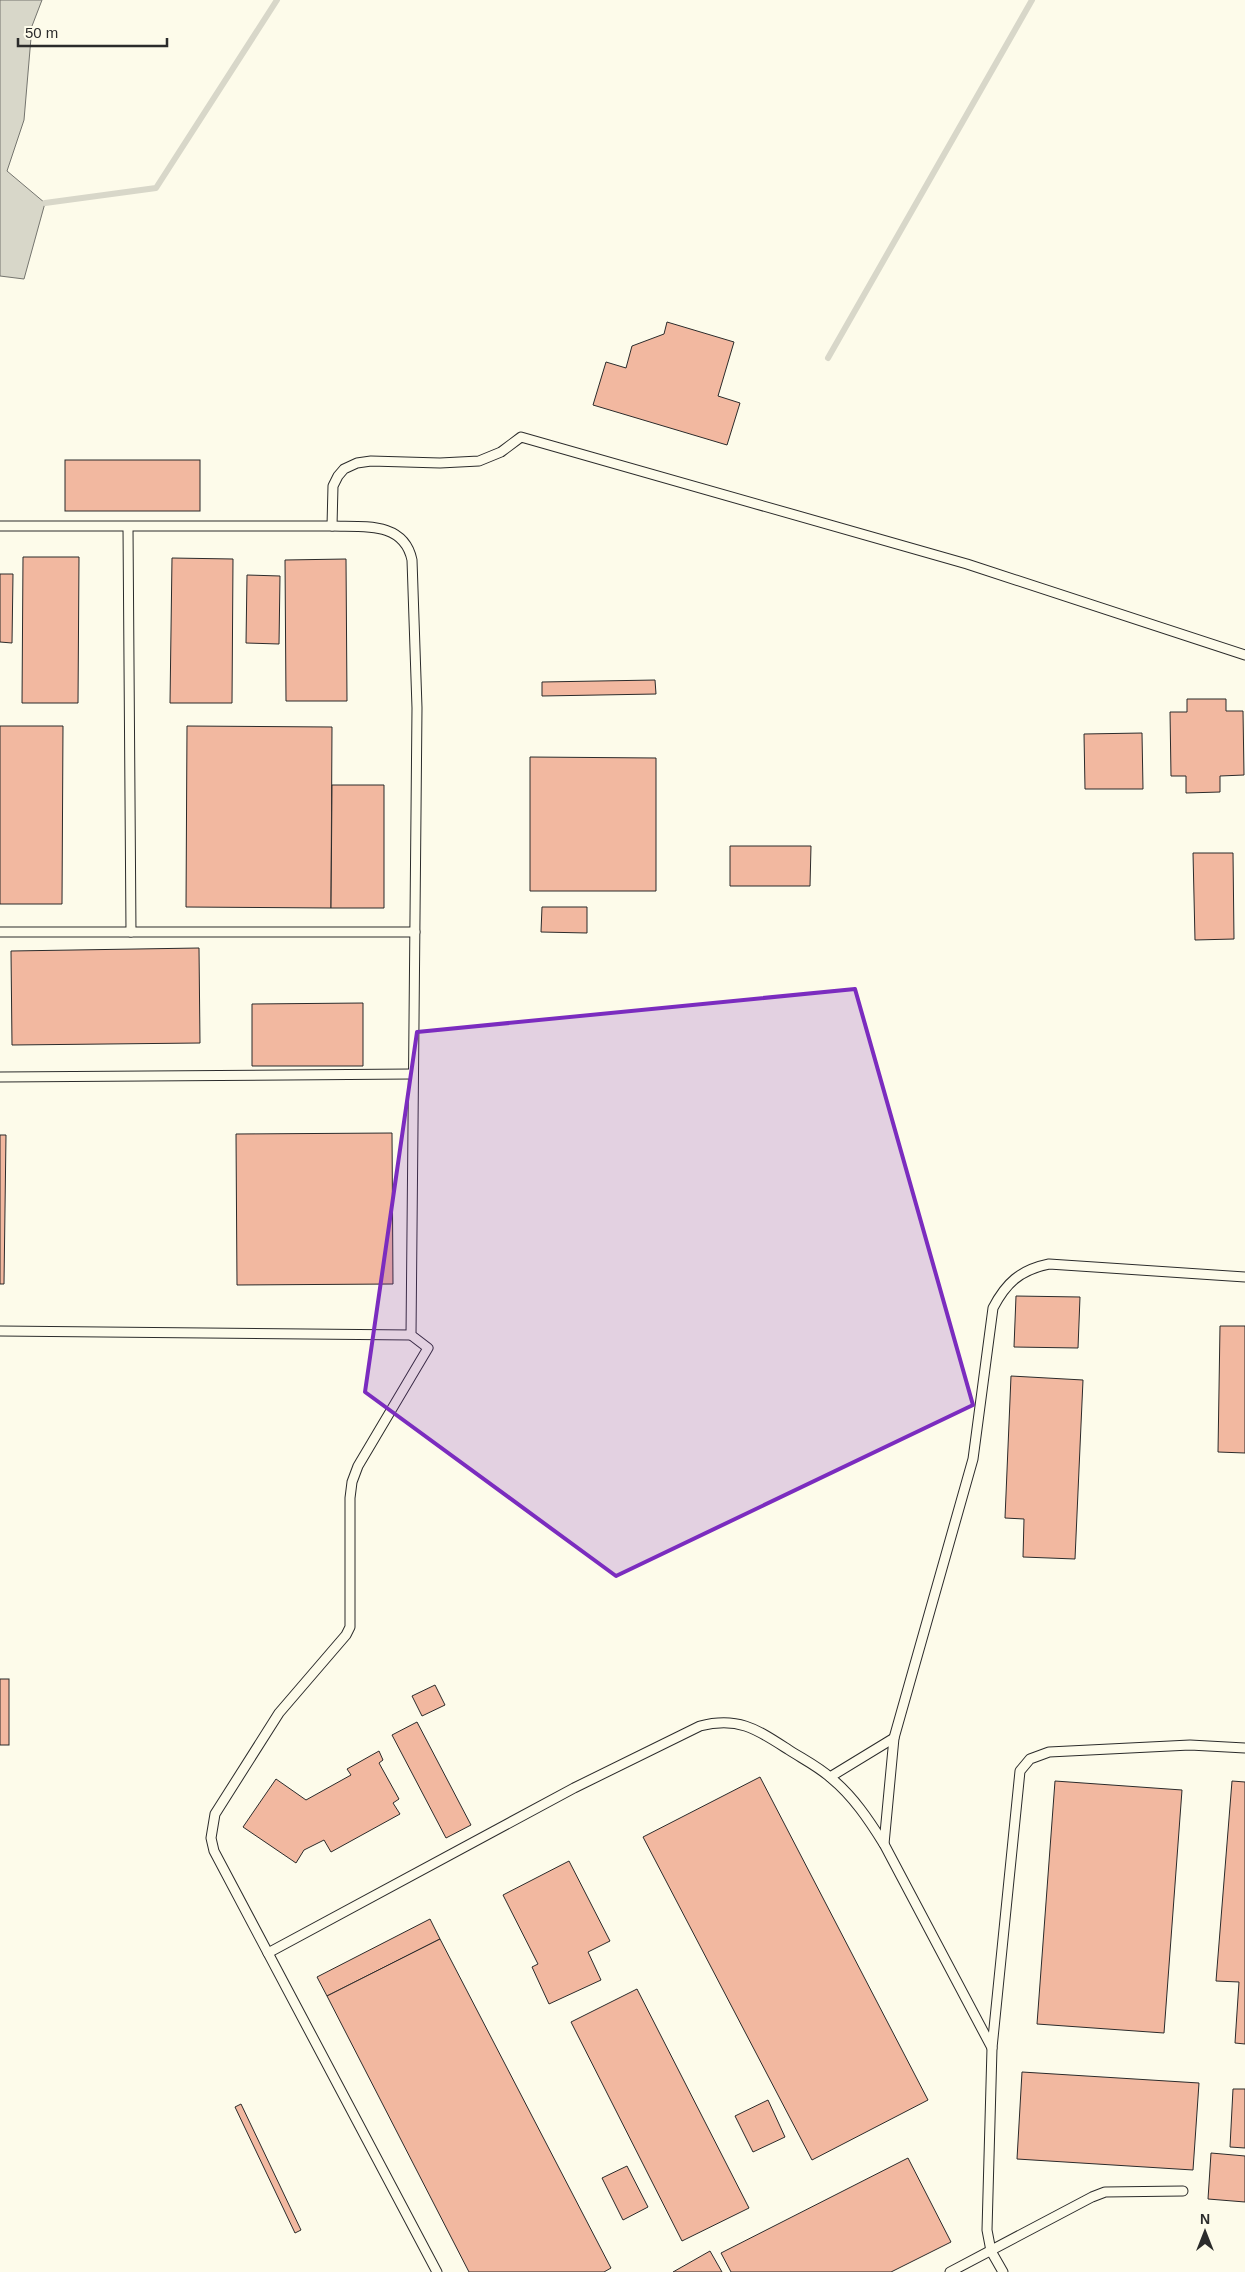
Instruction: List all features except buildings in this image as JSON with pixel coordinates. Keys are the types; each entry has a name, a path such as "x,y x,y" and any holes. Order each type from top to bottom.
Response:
{"lane":[{"path":"332,526 334,486 338,476 344,469 357,463 371,461 440,463 479,461 501,452 522,437 967,564 1245,656"},
{"path":"0,526 128,528 332,526 384,528 393,531 407,545 412,560 417,708 410,1334"},
{"path":"128,528 131,932"},
{"path":"0,932 414,932"},
{"path":"0,1077 412,1074"},
{"path":"884,1844 894,1738 973,1459 993,1308 1001,1293 1021,1274 1033,1267 1049,1264 1245,1277"},
{"path":"0,1331 410,1334 428,1348 358,1466 352,1482 350,1498 350,1627 346,1635 279,1713 215,1814 211,1827 211,1838 214,1851 437,2272"},
{"path":"268,1953 574,1788 700,1726 714,1722 729,1722 752,1728 830,1777 864,1813 884,1844 992,2048"},
{"path":"830,1777 894,1738"},
{"path":"1003,2272 990,2250 986,2214 992,2048 1018,1777 1024,1764 1040,1754 1049,1752 1190,1745 1245,1748"},
{"path":"950,2272 1105,2192 1183,2191"}],"highlighted area":[{"path":"855,989 973,1405 616,1576 365,1392 417,1032"}],"shaded area":[{"path":"0,0 42,0 32,26 24,120 7,171 45,203 24,279 0,276"}],"waterway":[{"path":"45,203 156,188 277,0"},
{"path":"828,358 1032,0"}]}
